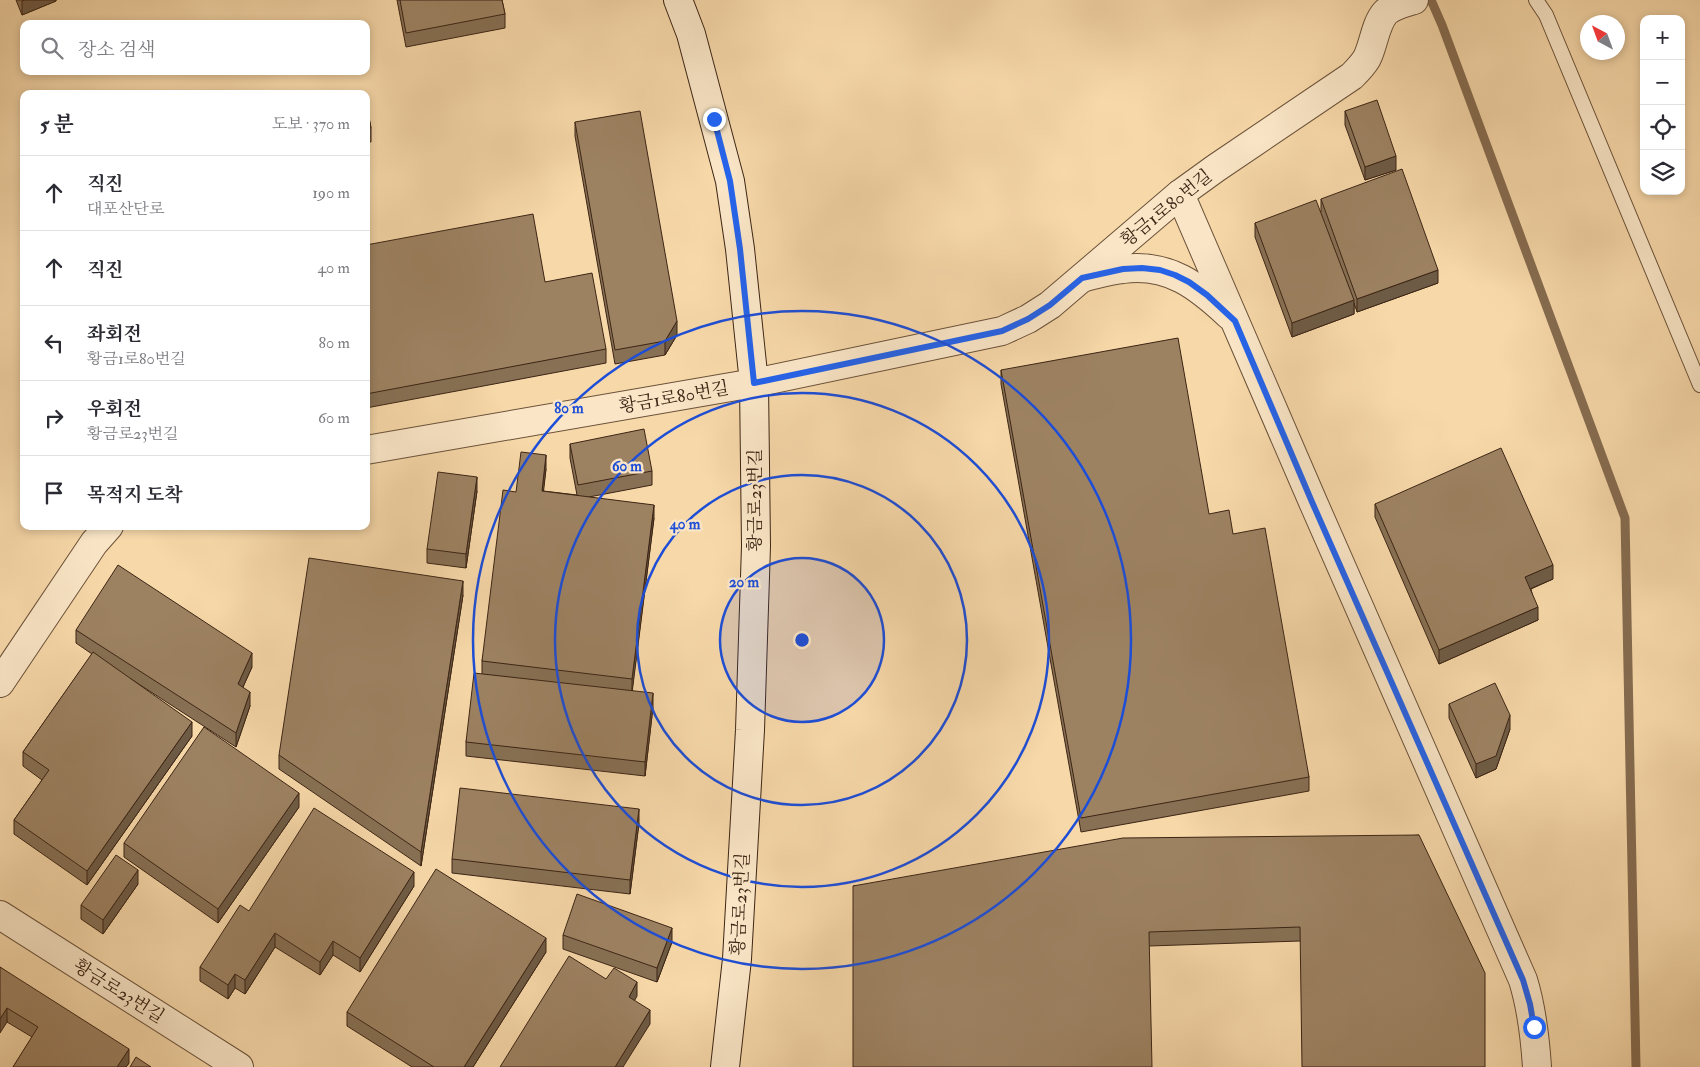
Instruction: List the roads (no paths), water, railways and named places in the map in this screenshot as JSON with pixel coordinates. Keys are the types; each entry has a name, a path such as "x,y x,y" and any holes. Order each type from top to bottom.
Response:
{"street":[{"name":"황금로23번길","path":"678,0 690,34 730,181 740,249 754,383 756,546 750,730 738,959 725,1067"},
{"name":"황금1로80번길","path":"370,449 754,383 1002,331 1028,319 1050,305 1180,194 1352,76 1362,67 1368,57 1383,17 1386,13 1404,3"},
{"path":"1180,194 1312,502 1523,980 1534,1027 1537,1067"},
{"path":"1082,278 1123,269 1142,268 1160,270 1189,282 1207,295 1235,321"},
{"path":"0,683 94,543 105,530"},
{"name":"황금로23번길","path":"0,915 239,1067"}],"lane":[{"path":"1536,0 1546,15 1700,385"}],"waterway":[{"path":"1431,0 1442,25 1625,518 1636,1067"}]}
